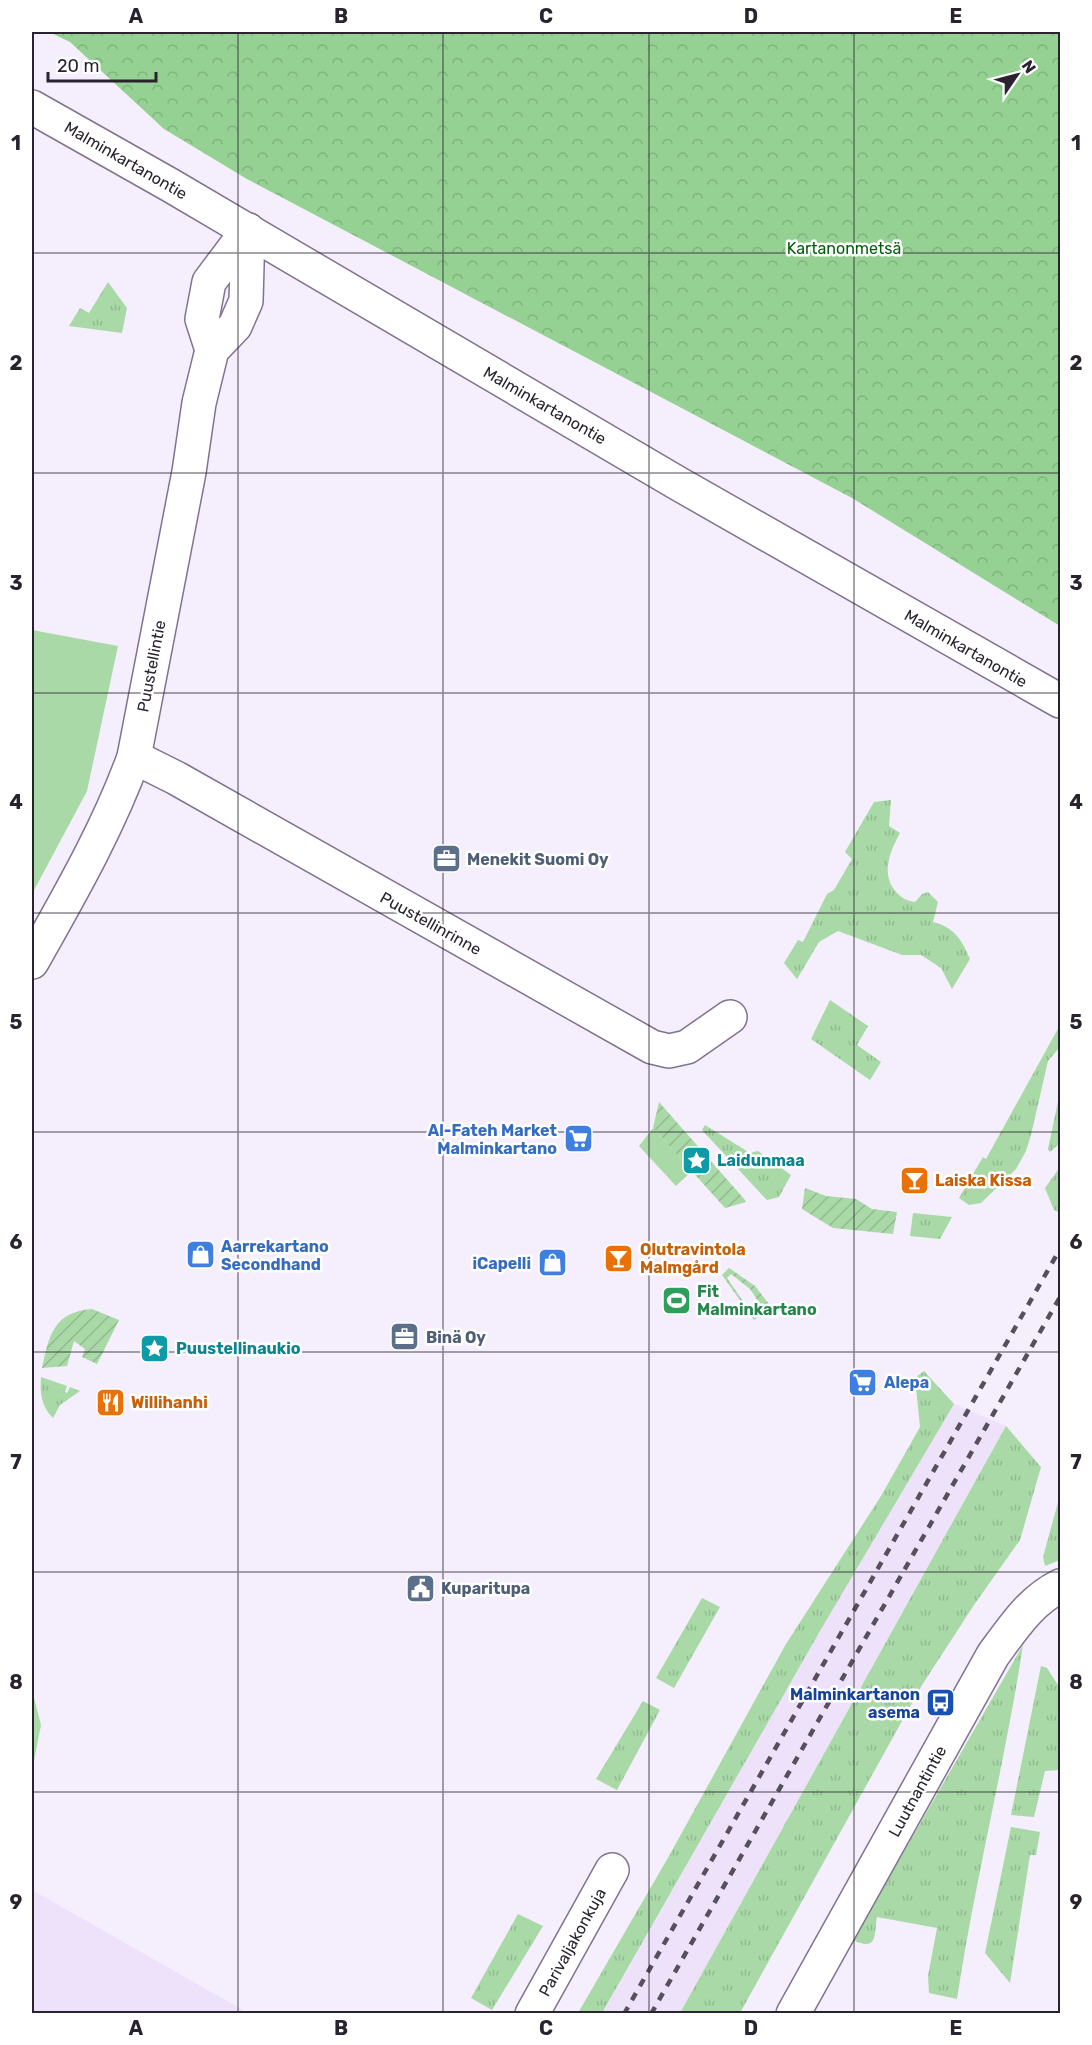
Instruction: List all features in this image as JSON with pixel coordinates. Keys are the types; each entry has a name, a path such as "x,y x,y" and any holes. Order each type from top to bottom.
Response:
{"street":[{"name":"Malminkartanontie","path":"32,107 679,484 1060,702"},
{"name":"Puustellintie","path":"32,962 105,828 134,757 189,471 199,403 212,350 235,326 246,301 248,231"},
{"name":"Puustellinrinne","path":"134,757 176,778 652,1047 669,1051 687,1047 730,1017"},
{"name":"Luutnantintie","path":"793,2013 993,1654 1024,1614 1045,1593 1060,1586"},
{"name":"Parivaljakonkuja","path":"532,2013 612,1870"}],"shaded area":[{"path":"954,1404 1006,1426 680,2013 602,2014 820,1631"},
{"path":"32,1890 248,2013 32,2013"}],"green space":[{"name":"Kartanonmetsä","path":"49,32 1060,32 1060,626 852,498 247,179 164,129 70,42"},
{"path":"108,282 127,308 122,333 69,326 80,308 89,313"},
{"path":"32,630 118,646 87,791 32,894"},
{"path":"891,800 889,826 900,833 888,864 892,887 902,897 915,902 922,894 928,892 938,902 933,922 947,927 956,935 970,959 952,989 941,968 921,955 902,955 838,931 819,942 797,979 784,963 798,940 803,942 827,894 834,890 852,859 845,852 874,802"},
{"path":"830,1000 868,1026 857,1045 881,1062 870,1080 811,1039"},
{"path":"1060,1025 1060,1047 1048,1061 1026,1151 1016,1169 981,1203 969,1205 959,1198 983,1157 986,1159"},
{"path":"1060,1092 1060,1143 1050,1152 1048,1149"},
{"path":"659,1102 746,1202 725,1208 653,1128"},
{"path":"705,1125 750,1153 758,1151 791,1175 779,1197 767,1200 702,1130"},
{"path":"653,1128 692,1171 676,1186 639,1146"},
{"path":"1060,1167 1060,1213 1054,1210 1045,1188"},
{"path":"805,1188 826,1196 856,1199 872,1209 897,1212 893,1234 833,1228 802,1209"},
{"path":"913,1213 952,1217 940,1239 910,1236"},
{"path":"729,1268 755,1286 772,1308 754,1320 722,1275","holes":["731,1274 750,1289 762,1307 751,1313 727,1278"]},
{"path":"92,1309 119,1320 97,1364 82,1357 85,1349 74,1341 67,1366 42,1368 47,1345 55,1327 69,1315"},
{"path":"924,1371 954,1404 820,1631 602,2013 578,2013 669,1856 786,1644 881,1496 920,1427 915,1378"},
{"path":"41,1377 67,1386 65,1392 67,1393 70,1387 80,1391 60,1405 53,1418 42,1399"},
{"path":"1006,1426 1041,1467 1020,1540 922,1685 740,2013 680,2013"},
{"path":"1060,1495 1060,1560 1045,1566 1043,1557"},
{"path":"702,1598 720,1607 674,1688 656,1678"},
{"path":"1023,1645 957,1999 929,1993 928,1976 937,1928 877,1917 875,1935 871,1943 853,1940"},
{"path":"1041,1666 1047,1668 1060,1688 1060,1770 1045,1771 1034,1817 1011,1815"},
{"path":"32,1690 41,1725 32,1771"},
{"path":"643,1701 660,1710 617,1790 596,1779"},
{"path":"1011,1827 1040,1832 1036,1855 1030,1855 1010,1983 985,1953"},
{"path":"518,1914 543,1926 492,2010 471,1998"}],"railway":[{"path":"624,2014 1060,1249"},
{"path":"651,2014 1060,1297"}],"place":[{"name":"Menekit Suomi Oy","path":"446,859"},
{"name":"Al-Fateh Market Malminkartano","path":"578,1139"},
{"name":"Laidunmaa","path":"696,1160"},
{"name":"Laiska Kissa","path":"914,1180"},
{"name":"Aarrekartano Secondhand","path":"200,1255"},
{"name":"Olutravintola Malmgård","path":"619,1258"},
{"name":"iCapelli","path":"552,1263"},
{"name":"Fit Malminkartano","path":"676,1300"},
{"name":"Binä Oy","path":"405,1337"},
{"name":"Puustellinaukio","path":"155,1348"},
{"name":"Alepa","path":"863,1382"},
{"name":"Willihanhi","path":"110,1402"},
{"name":"Kuparitupa","path":"420,1588"},
{"name":"Malminkartanon asema","path":"941,1703"}]}
